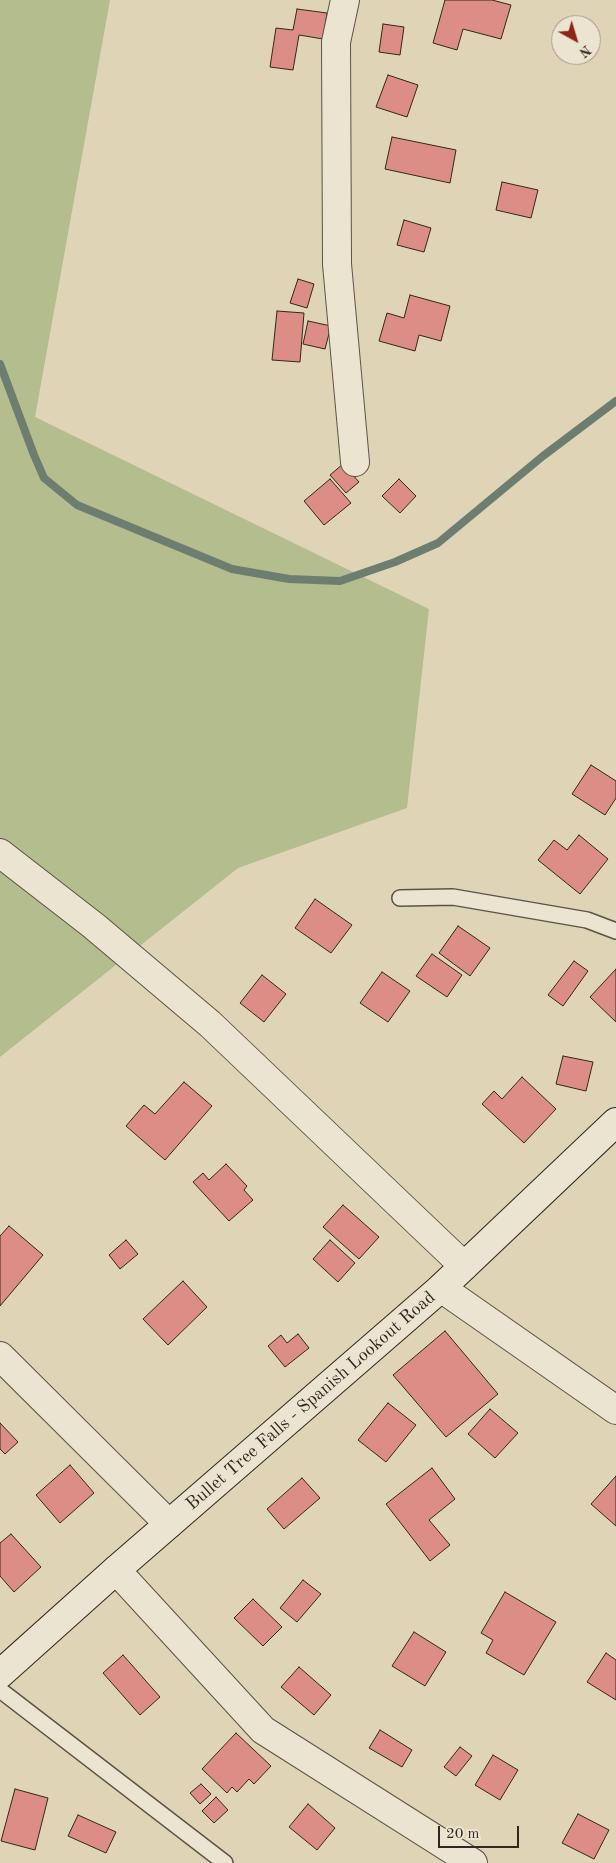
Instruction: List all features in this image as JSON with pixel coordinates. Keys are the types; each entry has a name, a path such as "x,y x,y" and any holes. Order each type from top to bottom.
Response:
{"street":[{"path":"345,0 336,42 337,264 355,462"},
{"path":"0,853 94,926 210,1024 464,1266"},
{"name":"Bullet Tree Falls - Spanish Lookout Road","path":"0,1674 168,1524 441,1288 616,1122"},
{"path":"441,1288 616,1410"},
{"path":"0,1356 168,1524"},
{"path":"116,1570 263,1730 473,1863"}],"lane":[{"path":"400,898 453,897 588,920 616,931"},
{"path":"0,1690 225,1863"}],"green space":[{"path":"0,0 110,0 35,417 429,609 407,808 238,868 0,1057"}],"building":[{"path":"445,0 492,0 511,5 501,39 463,29 457,50 433,43"},
{"path":"297,9 327,13 323,39 299,35 293,70 270,67 276,28 293,30"},
{"path":"383,24 404,27 400,55 379,52"},
{"path":"388,75 418,85 407,117 376,107"},
{"path":"392,137 456,150 450,183 385,169"},
{"path":"502,182 538,190 531,218 496,210"},
{"path":"404,220 431,228 424,252 397,245"},
{"path":"298,279 314,284 307,308 290,303"},
{"path":"410,295 450,306 441,341 419,335 415,351 379,341 387,313 404,318"},
{"path":"277,311 304,313 300,362 272,360"},
{"path":"308,321 331,326 325,349 303,344"},
{"path":"343,464 359,482 346,493 330,475"},
{"path":"330,479 351,503 324,525 304,501"},
{"path":"399,479 416,496 400,513 382,496"},
{"path":"591,765 616,781 616,798 605,815 572,794"},
{"path":"579,835 608,859 580,894 538,860 554,840 567,850"},
{"path":"315,899 352,925 331,953 295,928"},
{"path":"458,926 490,948 470,976 439,953"},
{"path":"432,954 462,975 447,997 416,976"},
{"path":"574,961 588,971 563,1006 548,995"},
{"path":"616,969 616,1022 590,997"},
{"path":"382,972 410,991 388,1022 360,1003"},
{"path":"262,975 286,994 264,1022 240,1003"},
{"path":"563,1056 593,1062 586,1091 556,1084"},
{"path":"522,1077 556,1109 524,1143 482,1104 494,1091 502,1099"},
{"path":"184,1082 212,1106 165,1160 126,1126 144,1105 155,1114"},
{"path":"226,1164 247,1186 244,1190 253,1200 229,1221 193,1182 203,1173 209,1180"},
{"path":"343,1205 379,1237 359,1259 323,1227"},
{"path":"9,1226 43,1255 0,1306 0,1236"},
{"path":"126,1240 138,1254 120,1269 109,1255"},
{"path":"330,1240 355,1263 338,1282 313,1259"},
{"path":"183,1281 207,1307 168,1345 143,1319"},
{"path":"445,1331 498,1394 446,1437 393,1375"},
{"path":"298,1334 309,1348 285,1367 268,1346 281,1335 287,1343"},
{"path":"388,1403 416,1425 386,1462 358,1440"},
{"path":"490,1409 518,1433 495,1458 468,1434"},
{"path":"0,1423 18,1442 5,1454 0,1449"},
{"path":"70,1465 94,1493 60,1523 36,1495"},
{"path":"432,1468 455,1499 429,1520 450,1545 430,1561 386,1504"},
{"path":"616,1476 616,1526 591,1504"},
{"path":"302,1478 320,1498 284,1529 267,1509"},
{"path":"11,1534 41,1567 14,1592 0,1576 0,1543"},
{"path":"303,1580 321,1594 297,1622 280,1608"},
{"path":"505,1592 556,1622 524,1675 486,1653 493,1640 481,1633"},
{"path":"253,1599 282,1627 263,1646 234,1618"},
{"path":"414,1632 446,1652 425,1686 392,1666"},
{"path":"606,1653 616,1660 616,1700 587,1682"},
{"path":"123,1655 160,1697 140,1715 103,1673"},
{"path":"299,1667 331,1695 314,1715 281,1687"},
{"path":"380,1730 412,1750 402,1767 369,1748"},
{"path":"236,1733 271,1766 254,1784 249,1779 237,1792 232,1787 227,1793 202,1769"},
{"path":"460,1747 472,1756 456,1776 444,1767"},
{"path":"493,1755 518,1770 500,1800 475,1785"},
{"path":"201,1784 211,1794 200,1804 190,1793"},
{"path":"15,1789 48,1798 35,1850 1,1841"},
{"path":"216,1797 228,1810 214,1823 202,1811"},
{"path":"308,1804 335,1828 317,1850 289,1827"},
{"path":"578,1814 609,1830 594,1859 562,1843"},
{"path":"78,1815 116,1832 106,1853 68,1836"}],"waterway":[{"path":"0,364 44,478 77,505 232,569 289,579 340,581 395,562 438,543 543,456 616,401"}]}
